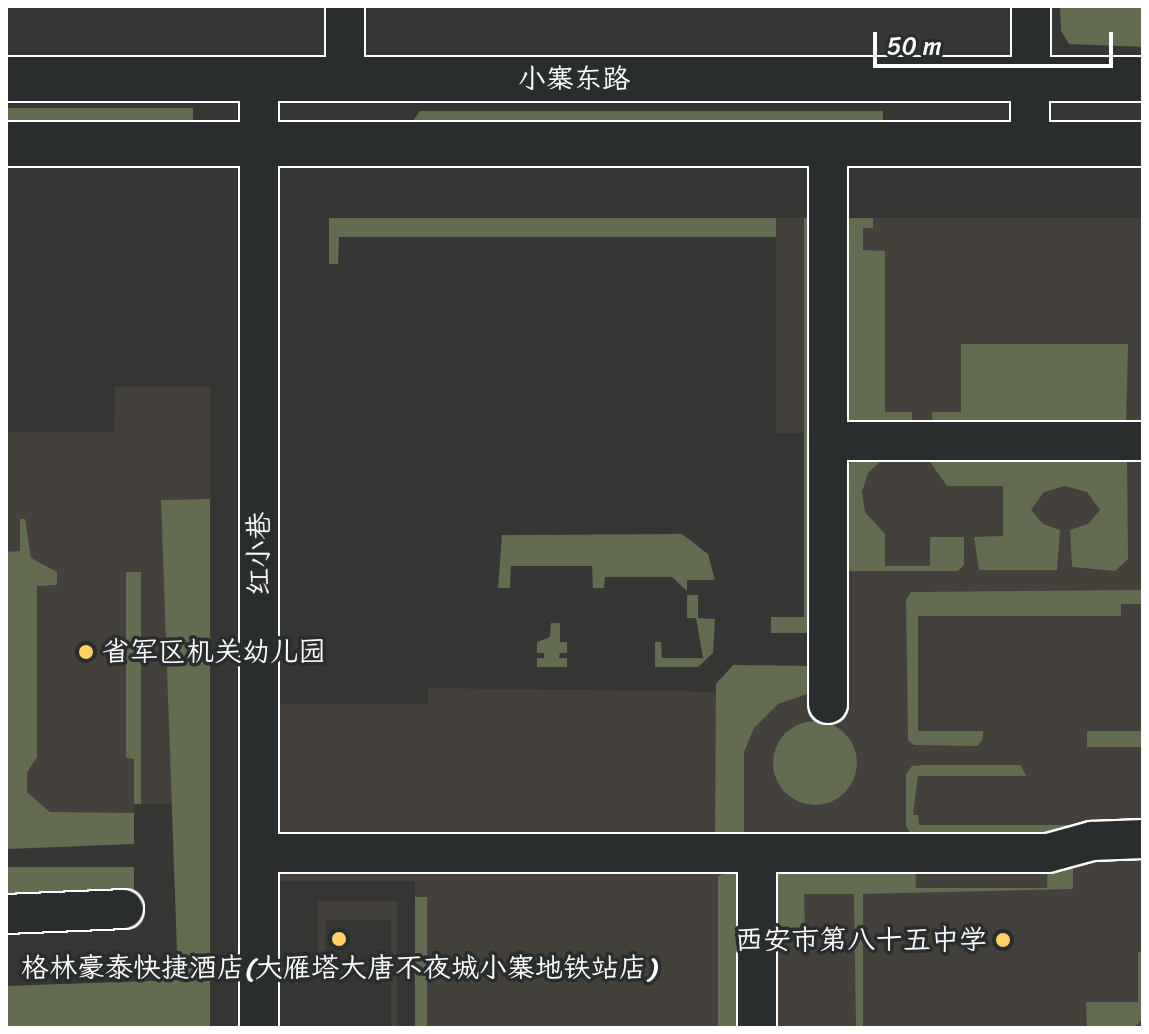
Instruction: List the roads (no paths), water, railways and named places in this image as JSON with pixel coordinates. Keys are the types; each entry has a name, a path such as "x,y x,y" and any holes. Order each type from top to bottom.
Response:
{"main road":[{"name":"小寨东路","path":"6,79 1143,79"},
{"path":"6,144 1143,144"}],"street":[{"path":"345,6 345,79"},
{"path":"1030,144 1031,6"},
{"name":"红小巷","path":"259,79 259,1028"},
{"path":"828,144 828,704"},
{"path":"828,441 1143,441"},
{"path":"259,853 1048,853 1092,841 1143,839"},
{"path":"757,853 757,1028"},
{"path":"6,914 124,909"}],"place":[{"name":"省军区机关幼儿园","path":"86,652"},
{"name":"格林豪泰快捷酒店(大雁塔大唐不夜城小寨地铁站店)","path":"339,939"},
{"name":"西安市第八十五中学","path":"1003,940"}]}
